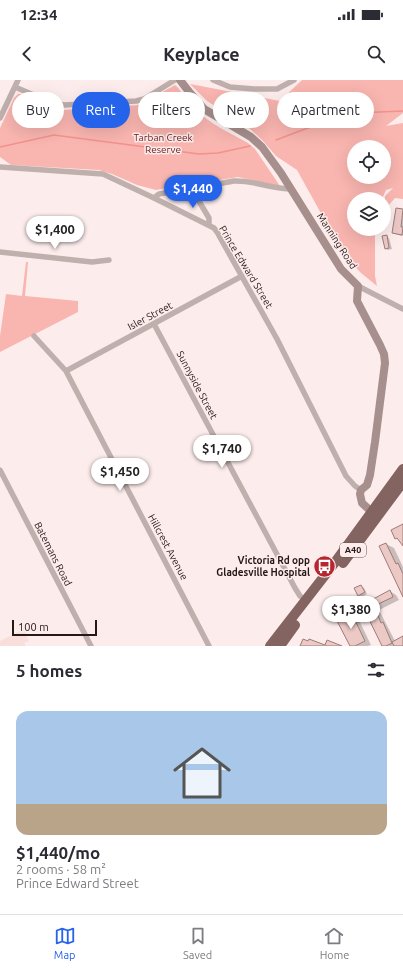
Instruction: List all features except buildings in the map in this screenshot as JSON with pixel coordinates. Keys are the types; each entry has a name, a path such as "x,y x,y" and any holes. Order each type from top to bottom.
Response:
{"highway":[{"name":"A40","path":"280,646 375,515 403,469"},
{"name":"A40","path":"270,646 336,562 403,482"}],"street":[{"path":"0,118 18,80"},
{"path":"15,87 50,102 64,105 136,101 144,99 175,80"},
{"name":"Manning Road","path":"180,80 190,94 204,109 251,137 262,147 291,189 341,268 358,286"},
{"path":"213,80 230,88 254,89 277,89 294,80"},
{"name":"Prince Edward Street","path":"0,167 103,174 209,225 217,232 277,339 346,476 361,490"},
{"path":"154,198 159,194 239,181 279,189 291,189"},
{"path":"192,188 209,218 209,225"},
{"path":"0,252 92,262 109,260"},
{"name":"Isler Street","path":"66,371 242,276"},
{"path":"375,515 362,504 360,499 361,490 367,485 370,475 385,363 384,354 380,345 357,301 358,286 403,309"},
{"name":"Sunnyside Street","path":"154,324 295,588 300,596 306,600"},
{"name":"Hillcrest Avenue","path":"34,336 66,371 209,646"},
{"name":"Batemans Road","path":"0,470 91,646"}],"shaded area":[{"path":"24,629 29,641 24,643 26,646 0,646 0,641"}],"green space":[{"path":"302,80 403,80 403,113 386,126 403,123 403,199 395,198 391,202 391,192 389,192 393,188 386,190 385,192 347,192 347,236 375,236 375,276 377,286 361,273 344,255 297,170 276,156 249,128 269,128 269,99 277,100 277,128 374,128 374,92 289,92"},
{"path":"190,84 232,92 213,92 213,105 205,99 205,92 198,92"},
{"name":"Tarban Creek Reserve","path":"175,85 181,92 162,92"},
{"name":"Tarban Creek Reserve","path":"12,102 12,128 64,128 64,110 72,109 72,128 130,128 130,106 138,105 138,128 205,128 205,117 213,123 213,128 220,128 248,143 255,149 280,186 238,177 156,190 137,185 99,170 11,165 0,157 0,128"},
{"path":"26,262 28,262 25,296 78,301 78,312 0,352 0,336 6,294 22,296"}],"waterway":[{"path":"276,140 355,113 403,111"},
{"path":"0,147 54,135 199,154 218,153 250,146"}],"place":[{"name":"Victoria Rd opp Gladesville Hospital","path":"325,566"}]}
